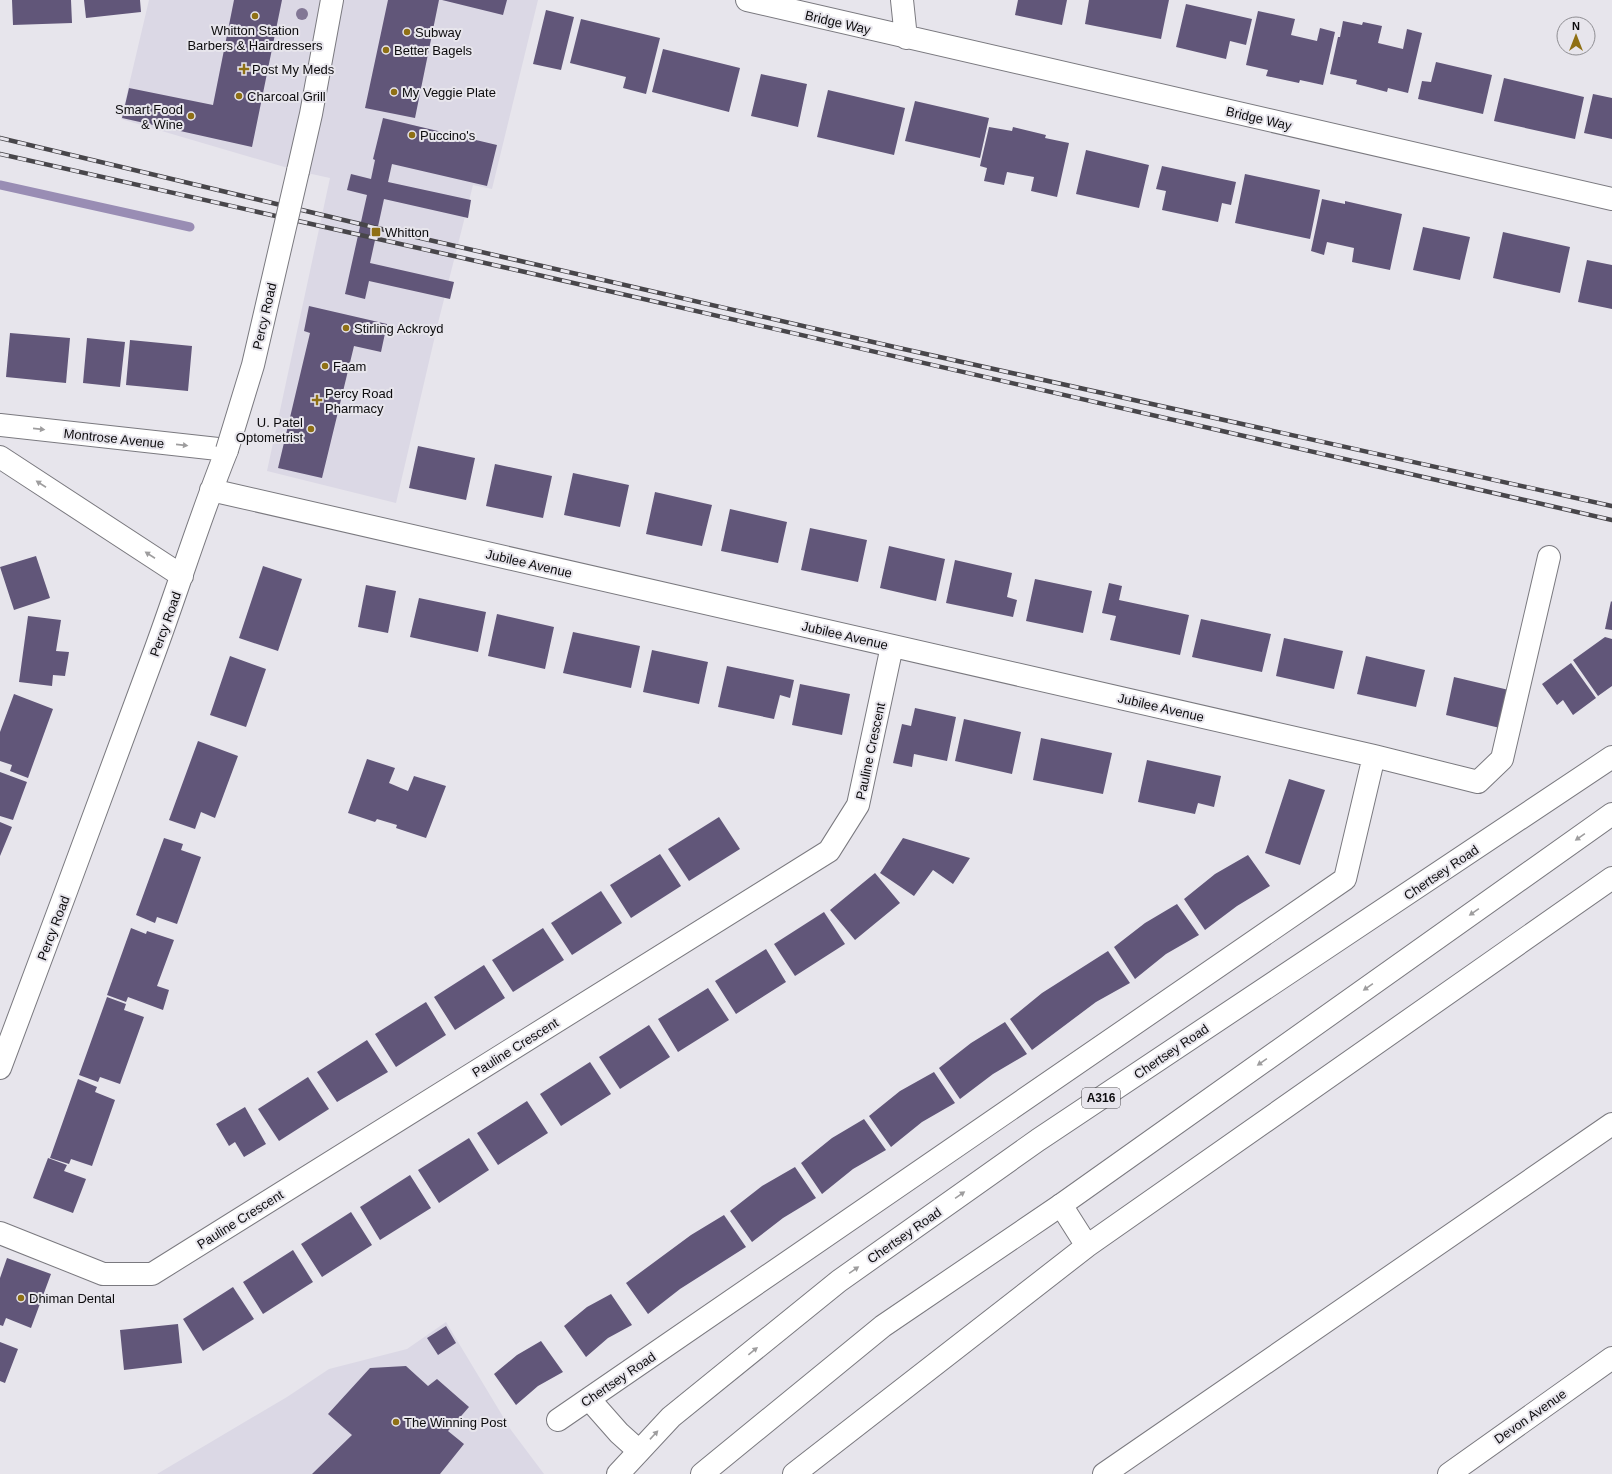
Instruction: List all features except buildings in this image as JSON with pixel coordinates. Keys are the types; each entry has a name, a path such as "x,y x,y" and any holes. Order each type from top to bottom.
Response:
{"main road":[{"name":"Percy Road","path":"0,1068 182,576 211,490 227,450 253,365 311,114 332,0"},
{"name":"Bridge Way","path":"747,0 906,38 1612,199"},
{"path":"902,0 906,38"},
{"name":"Montrose Avenue","path":"0,425 227,450"},
{"path":"0,457 182,576"},
{"name":"Jubilee Avenue","path":"211,490 1374,756 1478,782 1502,759 1549,557"},
{"name":"Pauline Crescent","path":"0,1233 103,1274 152,1274 829,851 858,805 892,646"},
{"name":"Chertsey Road","path":"558,1420 1345,879 1374,756"},
{"name":"Chertsey Road","path":"618,1474 671,1417 846,1277 1038,1140 1612,757"},
{"path":"702,1474 883,1326 1061,1205 1612,814"},
{"path":"794,1474 1087,1246 1612,878"},
{"path":"1104,1474 1612,1124"},
{"path":"1061,1205 1087,1246"},
{"name":"Devon Avenue","path":"1449,1474 1612,1358"},
{"path":"589,1399 619,1433 639,1451"}],"shaded area":[{"path":"149,0 538,0 492,189 473,185 438,323 396,503 267,471 330,178 298,171 121,119"},
{"path":"446,1322 511,1430 544,1474 157,1474 287,1397 329,1369 407,1349"}],"waterway":[{"path":"0,185 190,227"}],"railway":[{"path":"0,138 377,228 899,348 1612,506"},
{"path":"0,154 534,274 1612,520"}],"place":[{"name":"Whitton Station Barbers & Hairdressers","path":"255,16"},
{"name":"Subway","path":"407,32"},
{"name":"Better Bagels","path":"386,50"},
{"name":"Post My Meds","path":"244,69"},
{"name":"My Veggie Plate","path":"394,92"},
{"name":"Charcoal Grill","path":"239,96"},
{"name":"Smart Food & Wine","path":"191,116"},
{"name":"Puccino's","path":"412,135"},
{"name":"Whitton","path":"376,232"},
{"name":"Stirling Ackroyd","path":"346,328"},
{"name":"Faam","path":"325,366"},
{"name":"Percy Road Pharmacy","path":"317,400"},
{"name":"U. Patel Optometrist","path":"311,429"},
{"name":"Dhiman Dental","path":"21,1298"},
{"name":"The Winning Post","path":"396,1422"}]}
